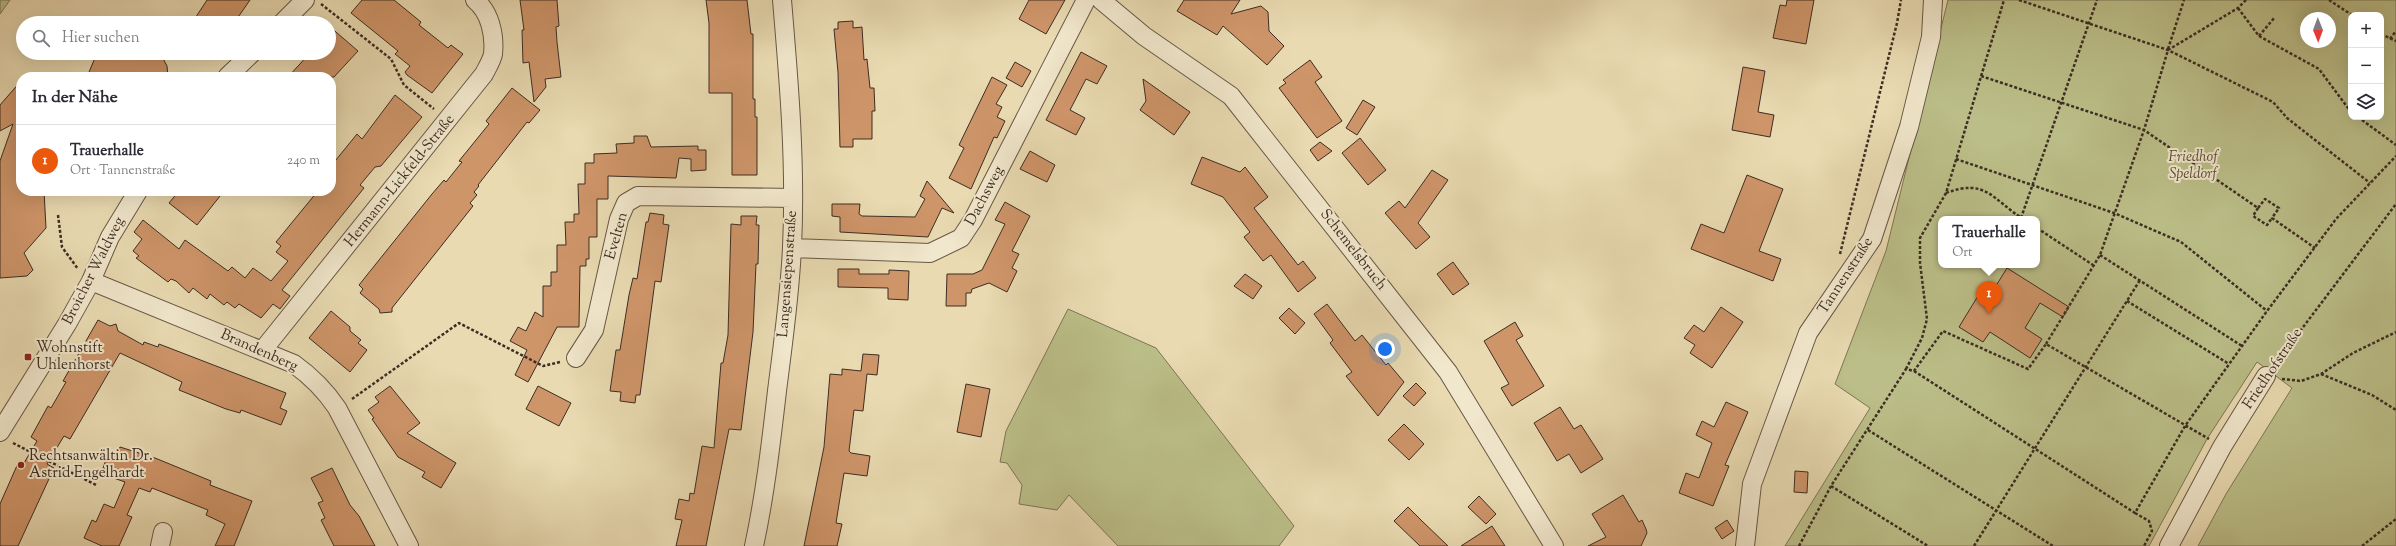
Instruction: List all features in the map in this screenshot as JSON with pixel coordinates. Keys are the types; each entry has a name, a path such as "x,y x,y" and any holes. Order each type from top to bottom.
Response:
{"street":[{"path":"289,16 305,0"},
{"name":"Hermann-Lickfeld-Straße","path":"262,351 448,122 484,74 493,55 493,36 490,22 481,5 475,0"},
{"name":"Langensiepenstraße","path":"754,546 765,484 784,339 792,248 793,198 787,61 782,0"},
{"name":"Dachsweg","path":"792,248 930,253 961,238 973,220 1086,0"},
{"name":"Schemelsbruch","path":"1101,0 1144,36 1232,96 1448,372 1554,546"},
{"name":"Tannenstraße","path":"1745,546 1752,484 1808,333 1872,239 1910,127 1931,37 1933,0"},
{"path":"232,72 245,60"},
{"name":"Broicher Waldweg","path":"5,437 91,281 110,237 135,196"},
{"name":"Evelten","path":"576,358 594,330 619,219 626,203 638,196 793,198"},
{"name":"Brandenberg","path":"91,281 294,364 306,373 324,389 337,408 409,546"},
{"name":"Friedhofstraße","path":"2169,546 2222,447 2266,376"}],"path":[{"path":"315,0 336,16"},
{"path":"1838,262 1897,23 1901,0"},
{"path":"1799,546 1832,486 1906,369 1922,338 1927,319 1920,263 1920,238 1946,193 2004,0"},
{"path":"2019,0 2168,50 2272,102 2287,118 2370,183"},
{"path":"2023,216 2097,0"},
{"path":"1914,371 1943,331 2028,369 2046,344 2100,255 2144,130 2184,0"},
{"path":"2168,50 2238,8 2246,0"},
{"path":"2329,0 2348,12"},
{"path":"2238,8 2260,36 2319,69 2348,108"},
{"path":"336,16 391,59 404,84 448,122"},
{"path":"2260,36 2275,17"},
{"path":"2390,39 2396,32"},
{"path":"2384,36 2396,41"},
{"path":"1981,76 2062,101 2144,130 2258,208"},
{"path":"2362,120 2396,144"},
{"path":"2135,513 2185,426 2267,311 2336,219 2396,156"},
{"path":"1956,159 2033,184 2114,214 2181,242 2267,311"},
{"path":"1946,193 1960,188 1982,188 2019,216"},
{"path":"2265,198 2279,208 2272,218 2267,225 2253,216 2265,198"},
{"name":"Friedhofstraße","path":"2266,376 2396,204"},
{"path":"58,215 62,247 76,268 91,281"},
{"path":"2272,218 2315,248"},
{"path":"2040,230 2093,265"},
{"path":"2100,255 2242,346"},
{"path":"1974,546 2140,280"},
{"path":"2127,301 2229,364"},
{"path":"337,408 459,323 543,366 576,358"},
{"path":"2266,376 2301,381 2321,374 2353,353 2396,332"},
{"path":"2046,344 2222,447"},
{"path":"1906,369 1914,371 2034,450 2149,522 2152,531 2144,546"},
{"path":"2321,374 2372,395 2396,410"},
{"path":"1868,430 2053,546"},
{"path":"5,437 96,485"},
{"path":"1832,486 1928,546"},
{"path":"2362,546 2396,520"}],"green space":[{"path":"0,0 10,0 0,14"},
{"name":"Friedhof Speldorf","path":"1948,0 2396,0 2396,546 2198,546 2226,494 2292,388 2257,362 2207,439 2149,546 1785,546 1870,408 1835,384 1886,251"},
{"path":"1068,309 1156,348 1294,526 1279,546 1118,546 1069,495 1057,510 1019,504 1022,485 1007,463 1000,462 1006,431"}],"building":[{"path":"207,0 250,0 239,16 197,16"},
{"path":"362,0 394,0 421,22 419,25 448,48 451,45 463,54 432,93 407,75 405,72 410,66 395,54 398,51 351,13"},
{"path":"520,0 557,0 559,26 556,27 561,77 545,79 546,87 534,102 529,62 523,63 522,30 524,30"},
{"path":"706,0 747,0 751,34 753,34 753,99 755,99 755,117 757,117 757,175 732,175 732,93 709,93 709,23"},
{"path":"1029,0 1065,0 1046,34 1019,19"},
{"path":"1184,0 1240,0 1231,14 1261,6 1268,12 1269,31 1284,46 1267,65 1223,26 1217,35 1177,11"},
{"path":"1787,0 1814,0 1806,44 1773,38 1780,5 1786,6"},
{"path":"853,21 853,28 862,27 864,60 867,59 870,88 874,88 875,111 872,111 872,139 853,139 853,147 840,147 838,72 834,29 838,29 838,22"},
{"path":"336,32 358,51 336,75 336,72 293,72 304,60 336,60"},
{"path":"1081,52 1107,66 1097,84 1086,79 1070,110 1085,118 1076,135 1046,120"},
{"path":"94,60 164,60 167,66 168,72 89,72"},
{"path":"1310,60 1322,77 1315,82 1342,121 1317,138 1279,88 1286,83 1283,80"},
{"path":"1015,62 1031,71 1022,87 1006,78"},
{"path":"1743,67 1765,71 1758,112 1774,115 1770,137 1732,130"},
{"path":"992,77 1007,85 996,104 1002,107 997,117 1005,121 997,138 994,137 971,189 949,178 964,148 959,145"},
{"path":"1143,79 1190,112 1174,135 1140,110 1146,101"},
{"path":"16,87 16,196 44,196 46,228 24,253 33,270 27,276 0,278 0,161 13,124 0,131 0,105"},
{"path":"512,88 540,110 529,123 527,122 478,185 479,186 474,192 477,195 470,203 473,206 392,308 392,312 380,313 379,309 360,293 363,289 359,285 432,194 444,180 446,182 462,162 459,161 489,124 486,121"},
{"path":"395,95 422,117 381,166 375,167 360,185 364,188 282,290 290,296 280,309 273,304 261,318 239,304 235,308 227,302 224,305 210,294 207,299 193,288 189,293 176,281 171,279 168,282 136,258 139,256 133,251 142,239 134,232 143,220 179,249 185,240 228,271 232,267 245,278 253,268 271,281 288,261 276,252 281,246 276,242 314,196 336,196 336,160 357,134 362,139"},
{"path":"1363,100 1375,107 1357,135 1346,128"},
{"path":"634,136 647,136 651,147 698,146 698,150 706,150 706,170 691,171 691,159 679,158 676,178 608,176 608,199 597,199 597,237 589,237 589,259 586,259 586,266 580,266 579,327 557,327 528,382 515,375 527,350 510,341 518,327 526,331 535,312 543,317 543,286 551,286 551,272 557,272 557,245 566,245 565,222 574,222 574,214 579,214 578,184 585,184 585,163 594,163 594,154 617,153 616,144 634,143"},
{"path":"1360,138 1386,170 1368,185 1342,153"},
{"path":"1320,142 1332,151 1318,161 1310,150"},
{"path":"1030,151 1055,165 1047,182 1020,169"},
{"path":"1202,157 1240,172 1245,167 1268,197 1254,208 1298,265 1303,261 1316,278 1298,292 1271,255 1263,261 1244,237 1250,232 1223,197 1191,184"},
{"path":"1432,170 1448,180 1418,223 1430,237 1416,249 1385,213 1399,201 1405,208"},
{"path":"1747,175 1783,189 1759,251 1781,259 1773,281 1691,249 1701,224 1724,233"},
{"path":"927,181 954,213 942,208 928,237 840,232 840,217 832,216 832,204 860,204 859,214 862,216 915,217 925,199 920,196"},
{"path":"175,196 220,196 197,225 169,203"},
{"path":"1005,202 1030,216 1012,251 1019,254 1012,268 1017,271 1007,292 989,283 972,289 971,293 966,293 966,306 946,306 947,274 973,274 982,270 1005,224 995,220"},
{"path":"650,213 664,215 663,224 669,225 661,282 655,281 640,395 636,395 635,403 620,401 621,392 610,391 616,350 620,350 629,295 633,278 637,279 646,222 648,222"},
{"path":"741,216 757,216 756,225 759,225 753,332 741,430 729,429 706,546 676,546 682,520 675,519 679,499 689,501 690,493 694,494 702,446 714,448 721,363 723,363 728,335 731,224 741,225"},
{"path":"1453,262 1469,284 1453,295 1437,274"},
{"path":"2007,268 2069,307 2063,317 2040,303 2025,328 2042,339 2030,358 1990,332 1983,342 1959,327 1981,291 1989,297"},
{"path":"838,269 859,269 859,274 889,274 889,270 909,271 908,300 888,299 888,288 838,287"},
{"path":"1245,274 1262,286 1253,299 1234,286"},
{"path":"1327,304 1355,341 1362,335 1386,365 1388,363 1404,382 1378,416 1346,376 1352,372 1330,343 1333,340 1314,314"},
{"path":"1721,307 1743,322 1712,368 1690,353 1695,345 1684,338 1694,325 1704,332"},
{"path":"1289,308 1305,323 1295,334 1279,318"},
{"path":"331,311 350,327 350,331 361,340 358,343 367,350 350,372 309,338"},
{"path":"98,320 110,326 116,324 118,331 143,345 144,342 158,347 159,344 286,393 280,408 287,411 281,425 241,410 240,413 226,409 179,390 182,382 120,353 70,439 64,436 47,464 54,468 18,546 0,546 0,504 19,461 24,463 37,441 31,437 48,406 51,408 66,382 63,381"},
{"path":"1515,322 1523,336 1516,340 1544,386 1512,406 1501,388 1509,384 1484,341"},
{"path":"863,354 879,355 877,375 867,374 863,411 854,410 849,451 851,453 870,456 867,476 844,473 836,523 842,524 837,546 804,546 824,447 830,374 842,375 842,369 861,371"},
{"path":"1416,383 1426,393 1414,406 1403,396"},
{"path":"966,384 990,389 981,437 957,432"},
{"path":"390,386 420,423 407,433 456,463 441,488 422,477 425,472 398,457 372,419 374,418 368,410 379,402 375,397"},
{"path":"538,386 571,403 559,426 526,409"},
{"path":"1726,402 1748,412 1725,465 1729,466 1713,506 1679,493 1686,473 1699,478 1712,443 1696,435 1702,421 1714,427"},
{"path":"1560,407 1574,429 1581,425 1603,459 1581,473 1569,454 1557,461 1534,423"},
{"path":"1404,424 1424,444 1409,460 1388,440"},
{"path":"120,447 155,458 211,481 210,485 252,501 234,546 215,546 225,524 206,515 208,510 152,488 150,492 139,488 127,515 132,517 119,546 102,546 84,538 92,520 96,522 104,504 114,508 125,482 108,476 110,471 103,468 109,452 116,455"},
{"path":"332,468 350,505 359,516 375,546 334,546 321,520 325,518 318,503 323,501 311,478"},
{"path":"1795,471 1808,472 1807,493 1794,492"},
{"path":"1623,495 1639,522 1642,520 1646,529 1647,533 1641,546 1588,546 1606,537 1592,514"},
{"path":"1479,496 1496,514 1486,524 1468,507"},
{"path":"1408,507 1448,546 1420,546 1394,521"},
{"path":"1727,520 1734,531 1722,539 1715,528"},
{"path":"1492,526 1505,546 1461,546"}],"place":[{"name":"Trauerhalle","path":"1989,314"},
{"name":"Wohnstift Uhlenhorst","path":"28,357"},
{"name":"Rechtsanwältin Dr. Astrid Engelhardt","path":"21,465"}]}
